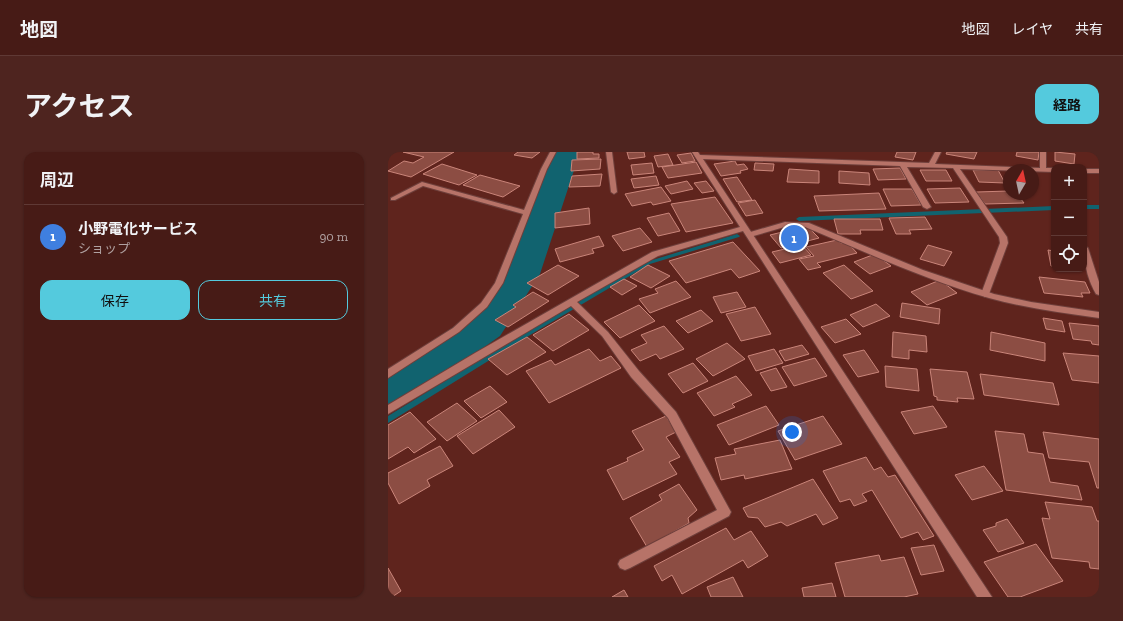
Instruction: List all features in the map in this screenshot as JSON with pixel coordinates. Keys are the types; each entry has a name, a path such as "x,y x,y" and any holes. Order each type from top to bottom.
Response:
{"street":[{"path":"388,374 456,330 484,305 499,283 544,169 553,152"},
{"path":"609,152 614,192"},
{"path":"800,161 808,152"},
{"path":"931,165 938,152"},
{"path":"1043,152 1043,170"},
{"path":"696,154 800,161 1051,170"},
{"path":"696,154 986,597"},
{"path":"902,164 926,207"},
{"path":"955,166 984,211 1003,236 1004,243 985,294"},
{"path":"1087,171 1099,172"},
{"path":"393,198 422,184 527,213"},
{"path":"388,410 478,355 576,304 655,254 788,224 806,225 943,280 985,294 1053,309 1099,315"},
{"path":"1087,258 1099,292"},
{"path":"576,304 605,334 635,374 672,415 725,512 625,564"}],"building":[{"path":"403,152 454,152 411,177 388,171 404,161 413,163 424,157"},
{"path":"518,152 540,152 532,158 514,155"},
{"path":"577,152 593,152 593,154 599,154 599,158 577,159"},
{"path":"627,152 644,152 645,157 629,159"},
{"path":"897,152 916,152 913,160 895,157"},
{"path":"947,152 977,152 974,159 946,154"},
{"path":"1017,152 1039,152 1038,160 1016,156"},
{"path":"1055,152 1075,154 1074,164 1055,161"},
{"path":"691,153 695,161 682,163 677,155"},
{"path":"668,154 673,165 658,167 654,156"},
{"path":"601,159 600,169 571,171 572,160"},
{"path":"735,161 737,165 744,164 748,169 740,171 741,173 721,176 714,164"},
{"path":"696,162 702,173 668,178 662,167"},
{"path":"652,163 654,173 633,175 631,165"},
{"path":"755,163 774,164 773,171 754,170"},
{"path":"442,164 477,175 459,185 423,174"},
{"path":"900,168 906,179 878,180 873,169"},
{"path":"789,169 819,171 819,183 787,182"},
{"path":"920,170 946,170 952,181 926,181"},
{"path":"973,170 998,170 1003,179 1003,183 979,182"},
{"path":"839,171 869,173 870,185 839,183"},
{"path":"602,174 600,186 569,187 572,176"},
{"path":"480,175 520,186 503,197 463,185"},
{"path":"656,176 659,185 634,188 631,179"},
{"path":"737,177 752,200 737,202 723,179"},
{"path":"687,181 693,189 671,194 665,186"},
{"path":"706,181 714,191 702,193 694,183"},
{"path":"661,187 671,201 653,205 651,202 632,206 625,194"},
{"path":"960,188 969,202 935,203 927,189"},
{"path":"883,189 912,189 921,205 891,206"},
{"path":"1003,191 1003,200 1022,200 1024,203 985,204 976,192"},
{"path":"879,193 886,209 819,211 814,196"},
{"path":"715,197 733,223 686,232 671,204"},
{"path":"755,200 763,213 746,216 738,203"},
{"path":"589,208 590,224 555,228 555,213"},
{"path":"669,213 680,231 658,236 647,218"},
{"path":"925,217 932,229 909,230 911,234 896,234 889,218"},
{"path":"834,219 880,219 883,230 860,230 861,234 838,234"},
{"path":"807,226 819,238 781,248 770,235"},
{"path":"640,228 652,242 623,251 612,236"},
{"path":"599,236 604,246 592,249 594,253 560,262 555,249"},
{"path":"837,240 841,243 847,242 857,253 817,263 821,267 808,270 799,259 814,256 806,247"},
{"path":"733,242 760,271 739,278 731,269 686,283 669,261"},
{"path":"802,245 811,255 780,263 772,252"},
{"path":"928,245 952,252 944,266 920,259"},
{"path":"1048,250 1051,250 1051,266"},
{"path":"875,254 891,266 870,274 854,262"},
{"path":"558,265 579,276 548,295 527,283"},
{"path":"648,265 670,276 651,288 630,277"},
{"path":"844,265 873,291 851,299 823,273"},
{"path":"1039,277 1085,282 1090,293 1081,293 1083,297 1044,293"},
{"path":"624,279 637,286 622,295 610,287"},
{"path":"940,280 957,293 927,305 911,292"},
{"path":"676,281 691,297 650,313 639,299 658,293 655,289"},
{"path":"533,292 549,301 508,327 495,320 516,307 513,305"},
{"path":"737,292 746,307 721,313 713,297"},
{"path":"902,303 940,309 939,324 900,317"},
{"path":"876,304 890,316 863,327 850,315"},
{"path":"639,305 655,321 620,338 604,322"},
{"path":"755,307 771,334 741,341 726,314"},
{"path":"701,310 713,321 688,333 676,321"},
{"path":"569,314 589,330 553,351 533,335"},
{"path":"1043,318 1062,321 1065,332 1046,329"},
{"path":"846,319 861,334 835,343 821,327"},
{"path":"1069,323 1099,326 1099,345 1092,344 1091,341 1073,339"},
{"path":"664,326 684,349 660,359 656,354 640,361 631,350 647,343 641,335"},
{"path":"893,332 926,336 927,352 909,350 909,359 892,357"},
{"path":"991,332 1045,343 1045,361 990,350"},
{"path":"527,337 546,352 507,375 488,359"},
{"path":"727,343 745,359 713,376 696,359"},
{"path":"802,345 809,354 785,361 779,351"},
{"path":"589,349 600,361 611,356 621,368 549,403 526,371 551,360 555,365"},
{"path":"774,349 783,363 756,371 748,356"},
{"path":"864,350 879,372 858,377 843,355"},
{"path":"1063,353 1099,356 1099,383 1072,380"},
{"path":"815,358 827,376 794,386 782,367"},
{"path":"693,363 708,381 683,393 668,374"},
{"path":"885,366 917,369 919,391 886,387"},
{"path":"776,368 787,387 771,391 760,373"},
{"path":"930,369 967,372 974,399 957,398 958,402 937,400 937,397 934,396"},
{"path":"980,374 1053,383 1059,405 984,395"},
{"path":"736,376 752,395 732,404 735,407 714,416 697,393"},
{"path":"490,386 507,402 481,418 464,401"},
{"path":"457,403 477,421 447,441 427,422"},
{"path":"766,406 779,425 729,445 717,425"},
{"path":"933,406 947,427 914,434 901,412"},
{"path":"499,410 515,427 473,454 457,436"},
{"path":"410,412 436,439 414,453 408,447 388,459 388,425"},
{"path":"666,416 676,432 666,437 680,457 669,462 677,474 623,500 607,470 628,461 627,458 644,450 632,431"},
{"path":"823,416 842,444 795,460 778,431"},
{"path":"995,431 1024,434 1028,452 1043,454 1050,482 1078,486 1082,500 1006,490"},
{"path":"1043,432 1099,439 1099,488 1097,488 1089,462 1049,458"},
{"path":"780,440 792,469 745,479 744,475 721,480 715,458 736,454 734,449"},
{"path":"440,446 453,466 427,480 430,486 399,504 388,483 388,473"},
{"path":"866,457 874,470 881,467 888,477 895,475 934,536 923,540 918,532 901,538 872,490 862,494 867,501 854,506 850,499 840,502 823,471"},
{"path":"984,466 1003,491 972,500 955,475"},
{"path":"813,479 838,518 823,525 816,514 787,526 781,522 765,527 758,518 748,517 743,508"},
{"path":"679,484 697,510 688,518 689,523 647,547 630,518 662,500 659,495"},
{"path":"1045,502 1092,507 1097,521 1099,521 1099,569 1090,568 1089,562 1052,558 1042,518 1050,519"},
{"path":"1007,519 1024,543 998,552 983,530 996,526 996,523"},
{"path":"726,528 734,540 751,531 768,556 748,568 743,560 682,594 672,575 662,581 654,566"},
{"path":"1036,544 1063,581 1020,597 1008,597 984,562"},
{"path":"934,545 944,571 921,575 911,548"},
{"path":"879,555 881,561 904,557 918,594 904,597 845,597 835,563"},
{"path":"388,568 401,591 392,597 388,597"},
{"path":"733,577 743,597 711,597 707,587"},
{"path":"832,583 836,597 804,597 802,588"},
{"path":"624,590 628,597 612,597"}],"waterway":[{"path":"388,392 485,326 521,274 566,152"},
{"path":"1087,207 1099,207"},
{"path":"799,219 1051,208"},
{"path":"388,420 533,330 648,263 737,236"}],"place":[{"name":"小野電化サービス","path":"794,238"}]}
